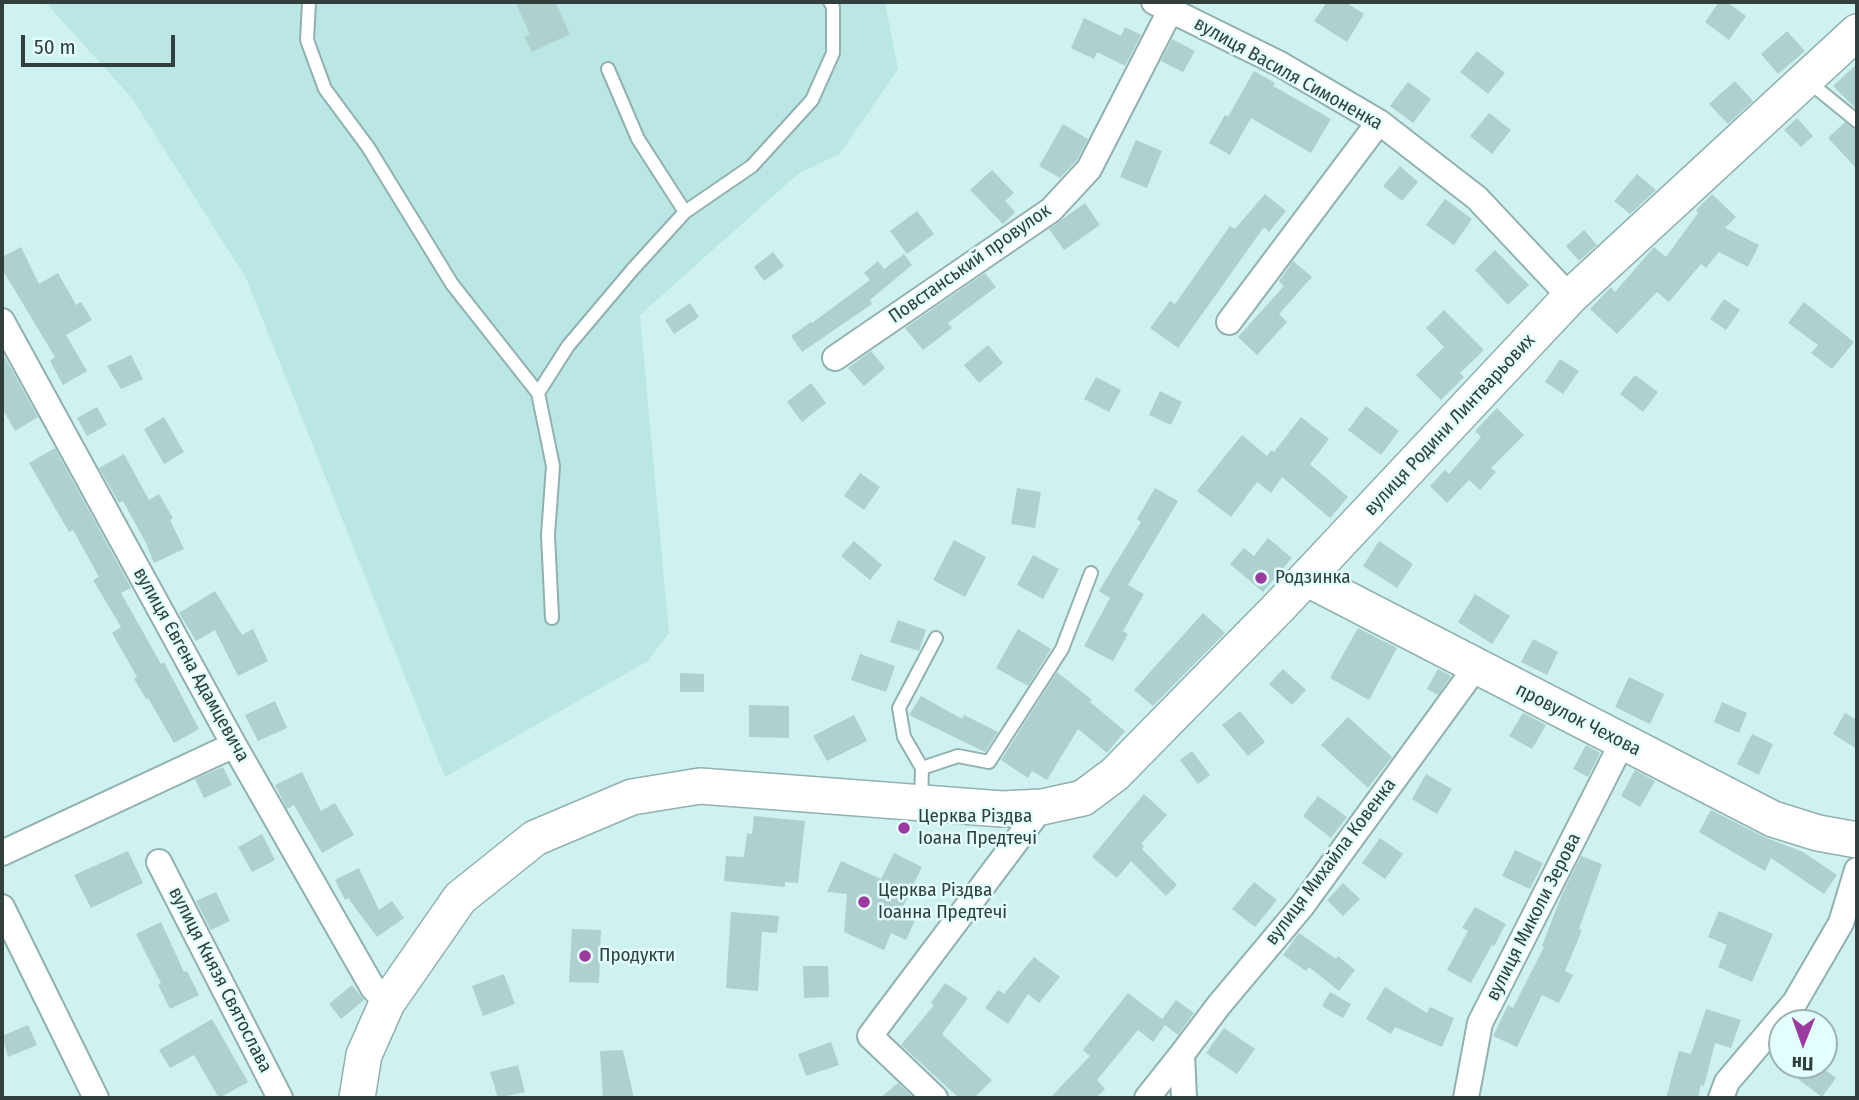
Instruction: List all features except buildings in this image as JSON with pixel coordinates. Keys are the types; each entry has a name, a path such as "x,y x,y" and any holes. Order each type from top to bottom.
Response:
{"main road":[{"name":"вулиця Родини Линтварьових","path":"357,1098 364,1055 387,1003 460,898 535,838 632,797 700,786 1002,809 1042,807 1083,798 1115,774 1306,578 1570,297 1857,32"},
{"name":"провулок Чехова","path":"1306,578 1773,819 1818,833 1857,841"}],"street":[{"name":"вулиця Василя Симоненка","path":"1162,6 1280,64 1379,122 1477,198 1570,297"},
{"name":"Повстанський провулок","path":"835,358 1051,210 1089,169 1162,6"},
{"path":"1229,321 1379,122"},
{"name":"вулиця Євгена Адамцевича","path":"2,321 234,745 373,988 387,1003"},
{"name":"вулиця Михайла Ковенка","path":"1147,1098 1219,1005 1302,906 1476,667"},
{"name":"вулиця Миколи Зерова","path":"1466,1098 1480,1023 1622,743"},
{"path":"2,853 234,745"},
{"path":"935,1098 870,1036 1042,807"},
{"name":"вулиця Князя Святослава","path":"159,862 280,1098"},
{"path":"1721,1098 1727,1082 1795,1002 1841,923 1857,870"},
{"path":"2,907 96,1098"},
{"path":"1182,1054 1184,1098"}],"lane":[{"path":"309,2 307,40 325,89 368,147 452,284 538,393 553,466 548,536 552,618"},
{"path":"538,393 568,346 685,212 752,166 812,100 833,53 833,7 830,2"},
{"path":"608,69 638,139 685,212"},
{"path":"1806,79 1857,121"},
{"path":"922,768 958,756 989,762 1062,649 1091,573"},
{"path":"921,803 922,768 904,737 899,708 936,638"}],"shaded area":[{"path":"45,2 885,2 898,69 840,154 799,173 640,315 669,633 648,661 445,777 246,278 131,97"}],"place":[{"name":"Родзинка","path":"1261,578"},
{"name":"Церква Різдва Іоана Предтечі","path":"904,828"},
{"name":"Церква Різдва Іоанна Предтечі","path":"864,902"},
{"name":"Продукти","path":"585,956"}]}
